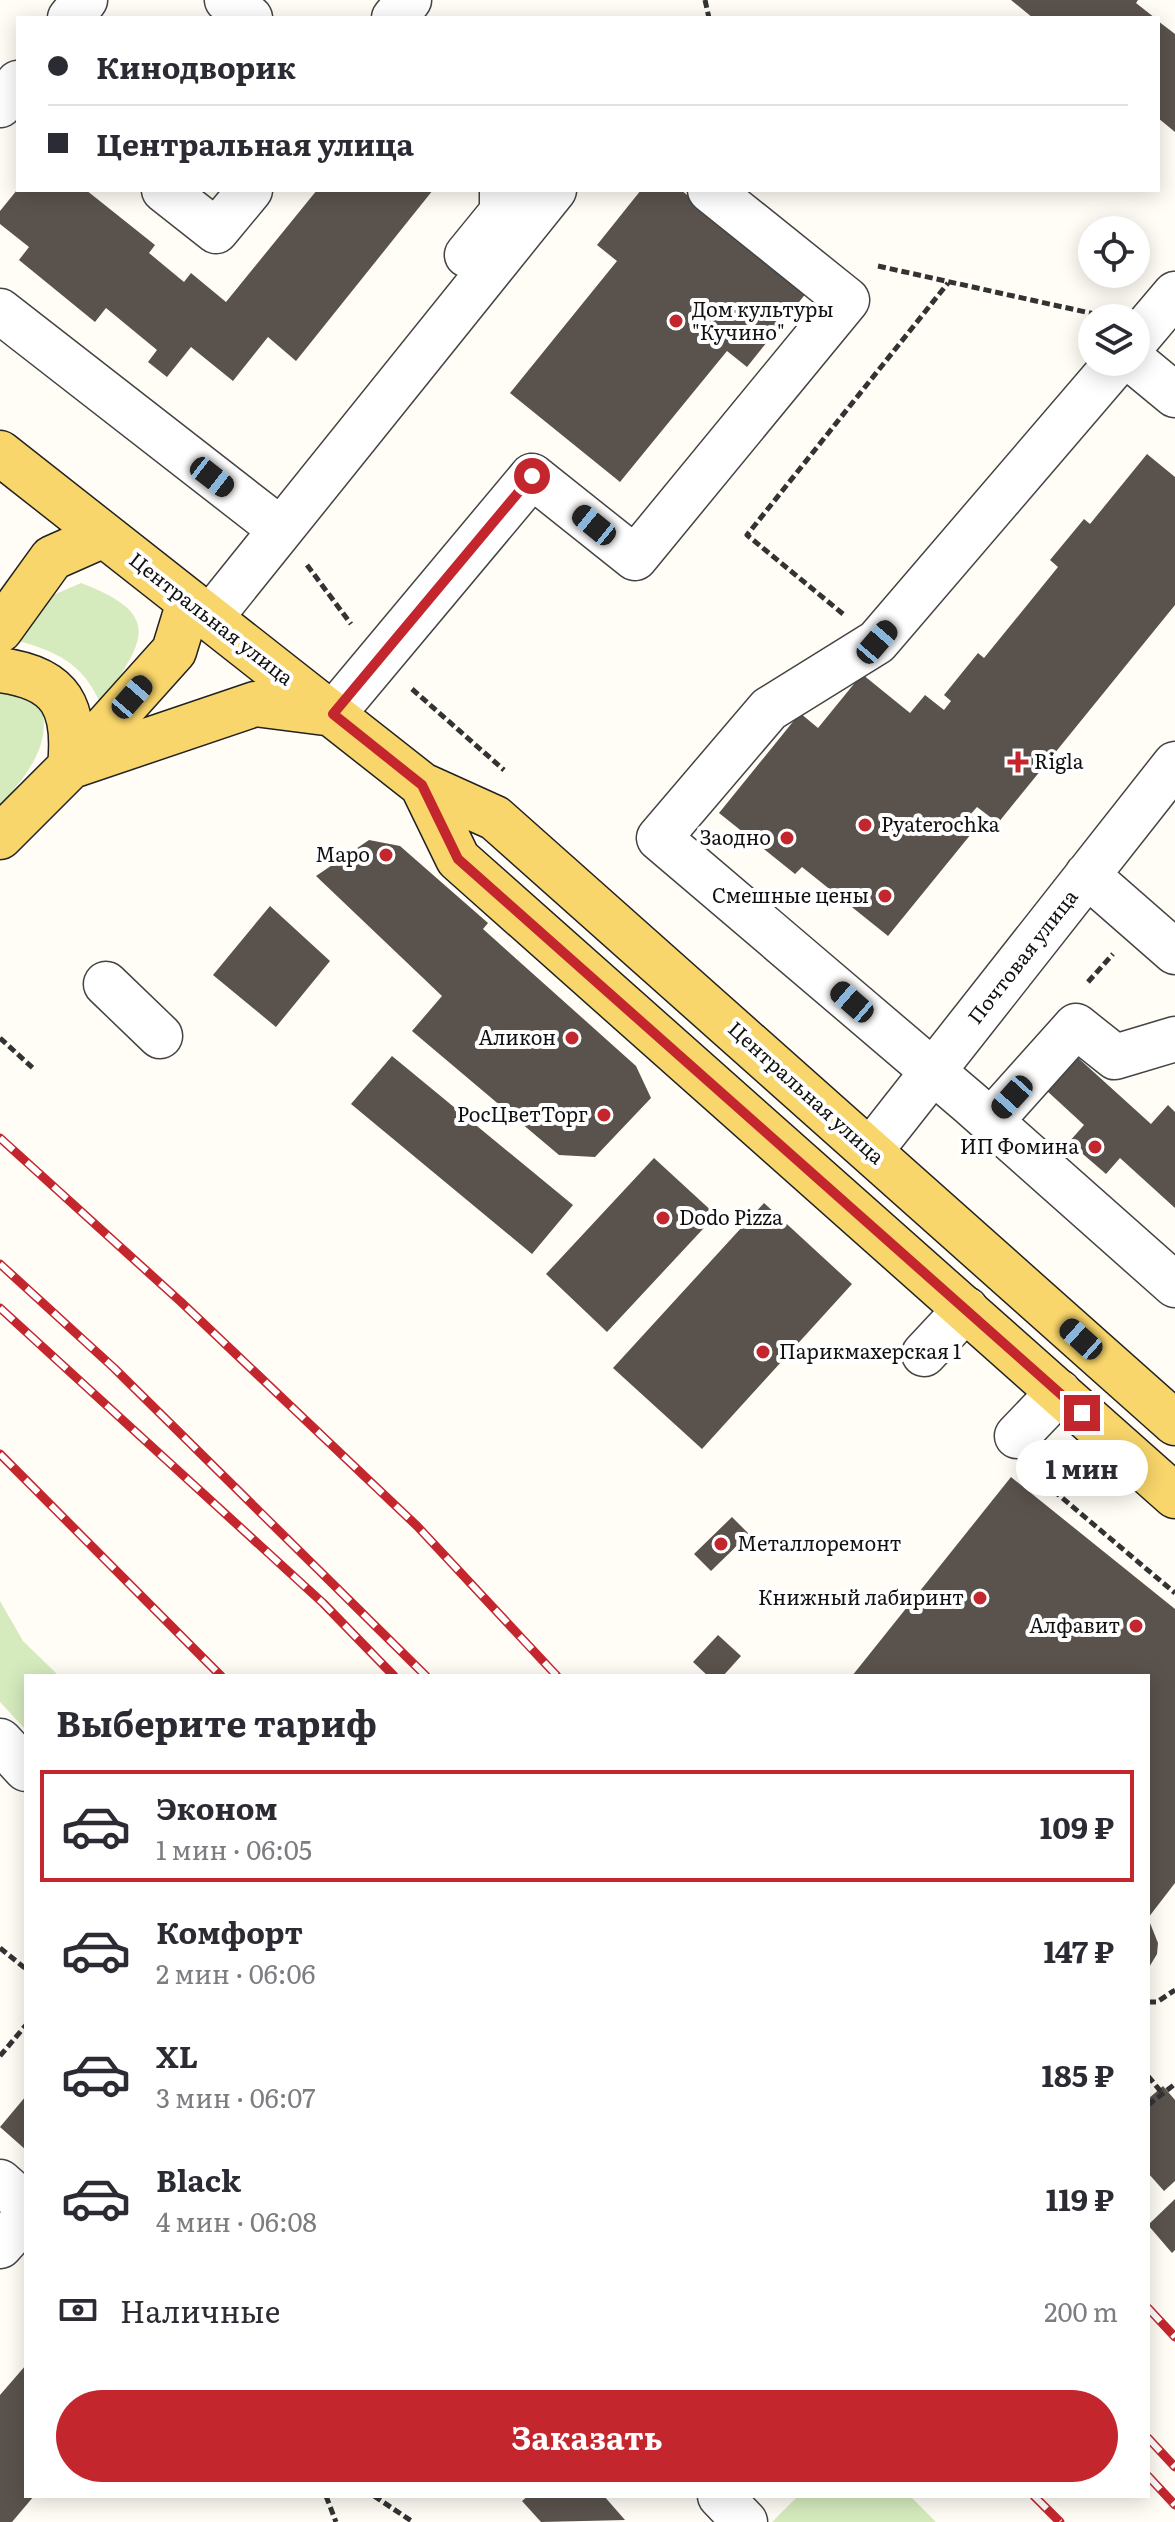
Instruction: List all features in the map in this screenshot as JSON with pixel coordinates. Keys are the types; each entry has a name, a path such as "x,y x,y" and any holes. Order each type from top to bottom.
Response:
{"main road":[{"name":"Центральная улица","path":"0,453 422,785 495,818 1175,1423"},
{"path":"0,630 52,558 104,535"},
{"path":"0,837 70,767 174,651 200,610"},
{"path":"0,670 28,673 65,701 74,731 70,767"},
{"path":"70,767 255,704 333,714"},
{"name":"Центральная улица","path":"422,785 458,859 1175,1496"}],"street":[{"path":"227,0 247,16"},
{"path":"396,16 409,0"},
{"path":"0,105 16,85"},
{"path":"167,192 216,231 248,192"},
{"path":"200,610 502,212 502,192"},
{"path":"270,521 552,192"},
{"path":"333,714 532,476 635,558 847,300 712,192"},
{"path":"1150,323 1175,294"},
{"path":"0,311 270,521"},
{"path":"1150,374 1175,395"},
{"path":"1105,376 877,642 769,709 659,838 991,1121 1175,1285"},
{"name":"Почтовая улица","path":"871,1150 1175,764"},
{"path":"1087,875 1175,952"},
{"path":"106,984 160,1036"},
{"path":"991,1121 1076,1026 1115,1057 1175,1039"},
{"path":"924,1354 966,1309"},
{"path":"1020,1451 1059,1392"},
{"path":"0,1741 24,1767"},
{"path":"0,2182 24,2203"},
{"path":"0,2246 24,2219"},
{"path":"722,2498 745,2522"}],"path":[{"path":"865,257 877,266 1078,311"},
{"path":"877,642 747,535 948,283"},
{"path":"270,521 378,660 437,711"},
{"path":"1076,1026 1074,998 1142,922"},
{"path":"0,1038 35,1070"},
{"path":"1020,1451 1175,1593"},
{"path":"0,1948 24,1967"},
{"path":"1150,2002 1157,2002 1175,1990"},
{"path":"0,2056 24,2027"},
{"path":"1150,2078 1162,2093"},
{"path":"1150,2103 1175,2084"},
{"path":"327,2498 336,2522"},
{"path":"377,2498 413,2522"}],"green space":[{"path":"81,583 126,607 136,620 139,633 127,664 101,705 94,690 76,668 54,653 11,639 44,599"},
{"path":"0,694 25,696 42,706 44,721 40,748 34,760 0,807"},
{"path":"0,1601 23,1641 57,1674 24,1674 24,1728 0,1702"},
{"path":"796,2498 912,2498 936,2522 772,2522"}],"building":[{"path":"1011,0 1138,0 1136,3 1152,16 1031,16"},
{"path":"1160,23 1175,34 1175,132 1160,120"},
{"path":"16,191 89,192 155,245 149,253 184,282 191,273 226,302 315,192 431,192 296,361 268,337 233,381 191,347 167,377 148,362 157,350 106,308 95,322 19,260 29,247 0,224 0,211"},
{"name":"Дом культуры \"Кучино\"","path":"639,192 683,192 807,292 747,367 727,351 620,482 510,393 617,261 597,245"},
{"path":"1147,454 1175,477 1175,605 998,823 977,807 970,815 980,823 888,936 802,867 795,874 719,813 800,713 818,728 862,674 910,713 925,695 944,710 951,701 944,695 978,653 984,658 1058,567 1050,560 1084,519 1090,524"},
{"path":"369,840 400,846 488,923 483,929 636,1066 651,1098 595,1157 559,1155 412,1031 442,996 316,876"},
{"path":"270,906 330,961 276,1027 213,975"},
{"path":"392,1056 573,1205 532,1254 351,1104"},
{"path":"1076,1056 1151,1124 1168,1105 1175,1112 1175,1208 1120,1158 1106,1174 1069,1142 1084,1125 1046,1090"},
{"path":"654,1158 716,1215 607,1332 546,1274"},
{"path":"764,1203 852,1284 702,1449 613,1368"},
{"path":"1011,1477 1175,1609 1175,1883 1150,1915 1150,1674 854,1674"},
{"name":"Металлоремонт","path":"732,1517 749,1534 711,1571 694,1554"},
{"path":"718,1635 741,1656 725,1674 706,1674 693,1662"},
{"path":"1150,1923 1158,1943 1157,1954 1150,1966"},
{"path":"1163,2086 1175,2100 1175,2181 1164,2191 1150,2175 1150,2097"},
{"path":"24,2098 24,2148 0,2127"},
{"path":"1175,2199 1175,2250 1172,2253 1150,2227 1150,2223"},
{"path":"24,2367 24,2498 32,2498 12,2522 0,2522 0,2395"},
{"path":"526,2498 606,2498 625,2520 541,2522 522,2501"}],"railway":[{"path":"0,1138 181,1302 417,1526 555,1674"},
{"path":"0,1264 114,1368 424,1674"},
{"path":"0,1308 323,1603 392,1674"},
{"path":"0,1454 219,1674"},
{"path":"1150,2310 1175,2337"},
{"path":"1150,2440 1175,2467"},
{"path":"1150,2478 1175,2505"},
{"path":"1036,2498 1060,2522"}],"place":[{"name":"Дом культуры \"Кучино\"","path":"676,321"},
{"name":"Rigla","path":"1018,762"},
{"name":"Pyaterochka","path":"865,825"},
{"name":"Заодно","path":"787,838"},
{"name":"Маро","path":"386,855"},
{"name":"Смешные цены","path":"885,896"},
{"name":"Аликон","path":"572,1038"},
{"name":"РосЦветТорг","path":"604,1115"},
{"name":"ИП Фомина","path":"1095,1147"},
{"name":"Dodo Pizza","path":"663,1218"},
{"name":"Парикмахерская 1","path":"763,1352"},
{"name":"Металлоремонт","path":"721,1544"},
{"name":"Книжный лабиринт","path":"980,1598"},
{"name":"Алфавит","path":"1136,1626"}],"route":[{"path":"532,476 333,714 422,785 458,859 1082,1413"}]}
